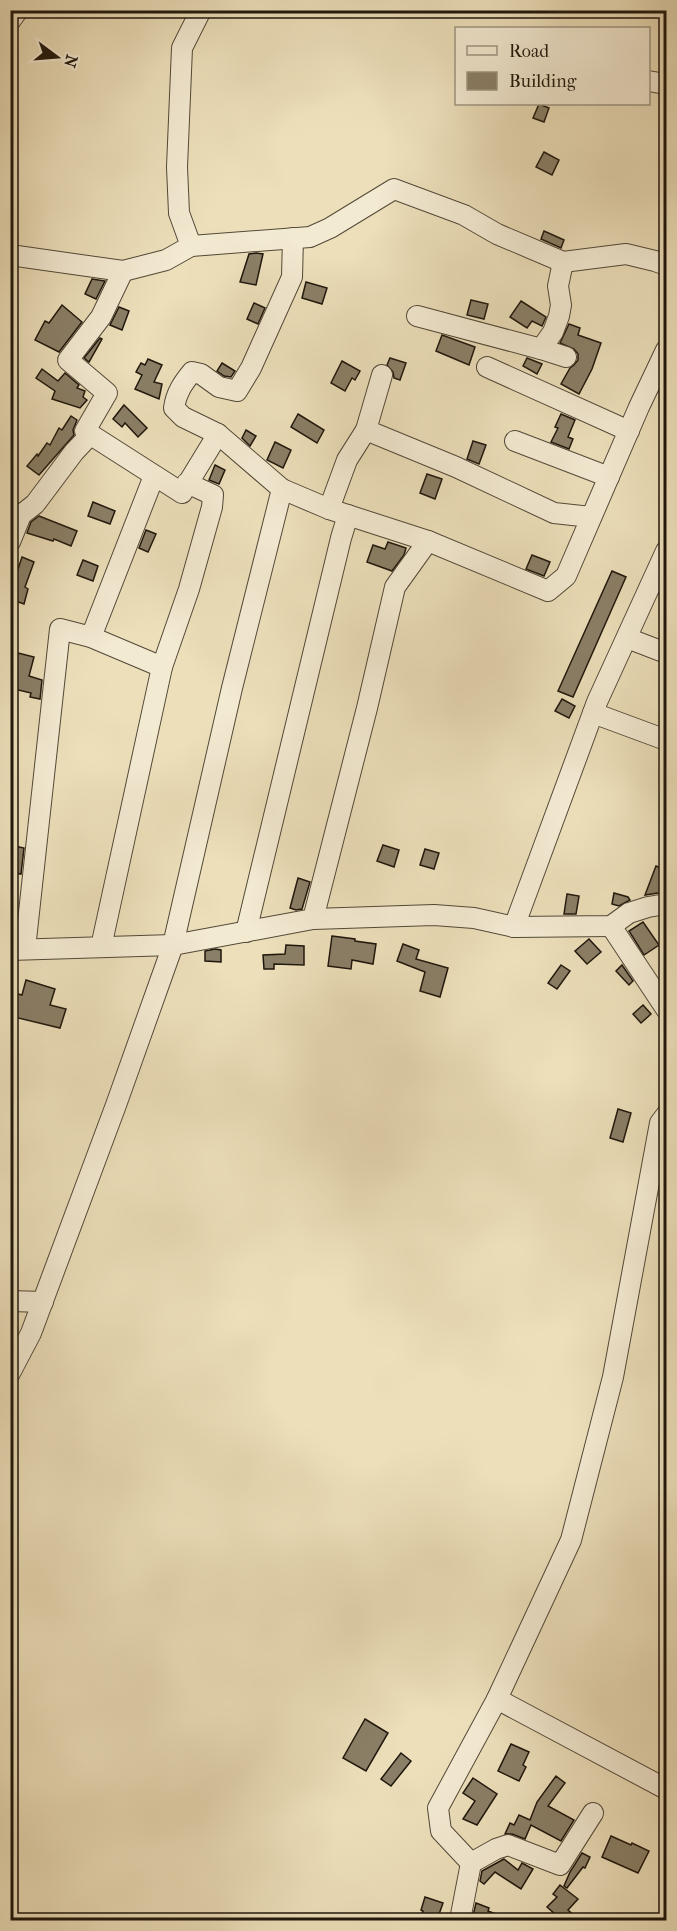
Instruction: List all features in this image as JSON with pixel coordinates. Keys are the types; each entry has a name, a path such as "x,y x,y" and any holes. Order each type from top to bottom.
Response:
{"street":[{"path":"10,21 18,10"},
{"path":"191,246 179,213 177,167 182,48 201,10"},
{"path":"650,81 666,84"},
{"path":"10,255 123,271 166,260 191,246 310,237 330,228 394,189 464,214 497,234 563,262 626,254 656,261 666,266"},
{"path":"293,238 292,277 256,358 237,391 219,387 201,374 192,372 181,385 175,398 174,408 183,417 218,434 282,489 329,509 428,541 548,591 566,576 666,350"},
{"path":"542,349 553,332 559,316 561,305 558,286 563,262"},
{"path":"123,271 101,317 68,360 107,393 85,431 182,493 218,434"},
{"path":"417,316 566,357"},
{"path":"487,367 629,430"},
{"path":"329,509 347,460 366,430 382,375"},
{"path":"366,430 456,467 554,513 591,517"},
{"path":"10,542 21,515 35,504 74,452 90,435"},
{"path":"514,441 609,477"},
{"path":"91,638 154,476"},
{"path":"101,947 162,667 189,590 213,507 213,495 187,483"},
{"path":"10,1373 31,1333 43,1302 173,945 232,688 282,489"},
{"path":"246,932 348,515"},
{"path":"313,919 367,708 395,587 428,541"},
{"path":"514,927 594,713 627,638 662,572 666,551"},
{"path":"162,667 91,638 60,629 18,949 173,945 313,919 434,915 474,918 514,927 611,926 629,913 666,904"},
{"path":"627,638 666,653"},
{"path":"594,713 666,740"},
{"path":"611,926 666,1009"},
{"path":"471,1863 441,1831 438,1808 497,1699 571,1540 613,1377 660,1123 666,1115"},
{"path":"10,1301 43,1302"},
{"path":"497,1699 666,1789"},
{"path":"460,1920 471,1863 508,1845 560,1866 593,1813"}],"building":[{"path":"539,105 549,108 544,122 533,118"},
{"path":"544,152 559,160 552,175 536,167"},
{"path":"544,231 564,240 561,248 541,239"},
{"path":"249,254 263,254 256,285 240,282"},
{"path":"92,279 105,281 96,299 85,294"},
{"path":"306,282 327,288 322,304 302,298"},
{"path":"471,300 488,304 484,319 467,315"},
{"path":"521,301 546,317 542,326 532,321 527,328 510,317"},
{"path":"254,303 265,308 258,324 247,319"},
{"path":"62,305 82,322 59,352 35,340 45,321 49,323"},
{"path":"119,307 129,311 122,330 110,325"},
{"path":"569,324 580,328 578,335 601,343 592,369 579,394 561,384 570,368 578,360 578,354 574,349 560,343"},
{"path":"442,335 475,347 469,365 436,351"},
{"path":"100,338 102,339 89,362 84,358"},
{"path":"390,358 406,363 400,380 394,378 393,372 387,365"},
{"path":"527,358 542,364 537,374 523,366"},
{"path":"148,359 162,365 154,382 162,384 159,399 135,389 142,375 136,372 141,363 145,365"},
{"path":"342,361 360,371 355,380 352,378 345,391 331,383"},
{"path":"222,363 235,371 231,377 224,376 217,371"},
{"path":"42,369 58,381 65,373 79,385 77,388 85,391 83,397 87,400 80,408 52,399 55,391 36,378"},
{"path":"124,405 147,428 138,437 125,423 122,427 113,419"},
{"path":"298,414 324,430 317,443 291,427"},
{"path":"561,414 575,420 568,437 573,439 569,449 551,442 558,428 555,427"},
{"path":"71,416 77,420 73,430 74,435 39,475 27,466 47,443 50,445 59,428 62,430"},
{"path":"246,430 256,436 250,446 242,438"},
{"path":"473,441 486,445 479,464 467,459"},
{"path":"275,442 291,450 283,468 267,460"},
{"path":"215,465 225,470 219,484 209,480"},
{"path":"427,474 442,479 435,499 420,493"},
{"path":"93,502 115,511 110,524 88,516"},
{"path":"39,516 77,531 71,546 54,539 53,541 27,533 31,522"},
{"path":"146,530 156,534 148,552 139,548"},
{"path":"388,542 406,548 404,555 392,571 367,562 373,545 385,549"},
{"path":"532,555 550,562 544,576 526,569"},
{"path":"22,557 34,562 25,587 28,589 24,604 10,599 10,583 13,584"},
{"path":"83,560 98,566 93,581 77,575"},
{"path":"612,571 626,577 573,697 558,691"},
{"path":"18,653 34,657 29,676 42,680 40,699 30,697 31,693 10,688"},
{"path":"562,699 575,706 569,718 555,711"},
{"path":"10,845 24,848 21,874 10,872"},
{"path":"383,845 399,850 394,867 377,861"},
{"path":"425,849 439,853 434,869 420,865"},
{"path":"656,866 666,870 662,886 666,887 664,892 645,895"},
{"path":"298,878 310,882 302,909 296,910 290,908"},
{"path":"614,893 628,897 630,900 619,906 612,904"},
{"path":"567,894 579,896 576,914 564,914"},
{"path":"643,922 659,945 644,955 629,931"},
{"path":"332,936 376,944 373,964 352,960 351,969 328,966"},
{"path":"589,939 601,952 587,964 575,951"},
{"path":"403,944 419,950 416,959 448,968 440,997 420,991 425,972 397,961"},
{"path":"286,945 304,946 304,965 274,964 274,969 264,969 263,955 285,954"},
{"path":"221,950 221,962 205,961 205,951"},
{"path":"561,965 570,971 557,989 548,983"},
{"path":"622,965 633,981 629,985 616,971"},
{"path":"26,980 55,989 50,1005 66,1009 60,1028 10,1016 10,1005 14,993 22,995"},
{"path":"643,1005 651,1014 641,1023 633,1014"},
{"path":"618,1109 631,1113 623,1142 610,1138"},
{"path":"365,1719 388,1733 366,1771 343,1758"},
{"path":"511,1744 529,1752 523,1765 526,1767 519,1781 498,1771"},
{"path":"401,1753 411,1761 391,1786 381,1779"},
{"path":"556,1776 565,1783 548,1806 574,1820 561,1841 531,1825 525,1839 505,1834 510,1823 514,1825 519,1815 530,1820 537,1802"},
{"path":"473,1778 497,1794 477,1825 463,1819 475,1801 463,1793"},
{"path":"611,1836 649,1851 638,1873 602,1857"},
{"path":"582,1853 590,1857 585,1868 583,1867 567,1888 564,1886 570,1872"},
{"path":"504,1859 518,1870 522,1863 533,1869 521,1889 495,1872 484,1884 480,1881 482,1871"},
{"path":"560,1885 578,1899 568,1910 579,1920 548,1920 556,1915 547,1907 557,1897 553,1894"},
{"path":"425,1897 443,1903 437,1920 419,1920"},
{"path":"476,1903 489,1908 488,1911 512,1920 472,1920"}]}
